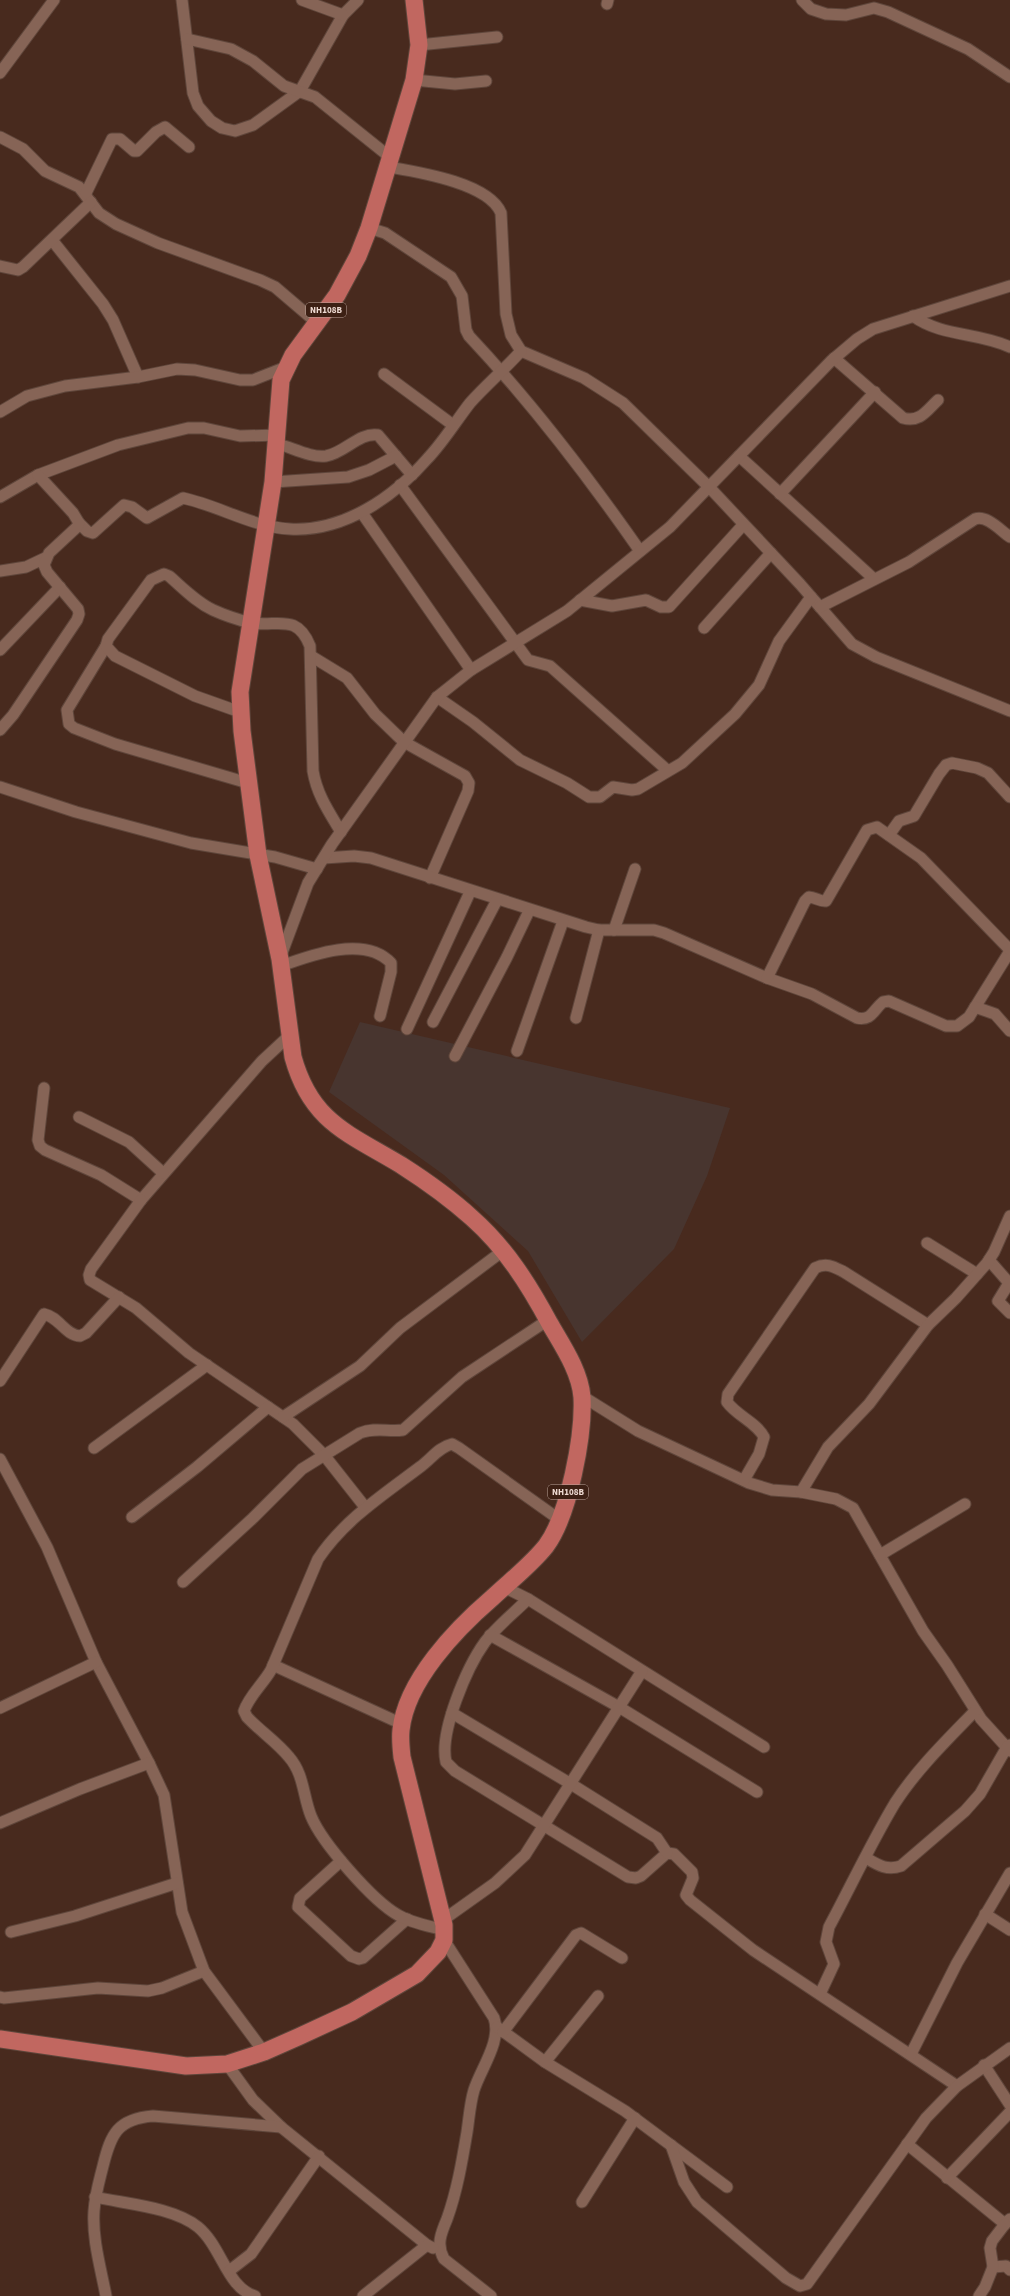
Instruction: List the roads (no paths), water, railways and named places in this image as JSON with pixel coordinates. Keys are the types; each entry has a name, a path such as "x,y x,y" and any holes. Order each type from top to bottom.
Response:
{"highway":[{"name":"NH108B","path":"414,0 419,45 414,80 369,228 358,256 338,295 300,344 286,367 280,393 278,439 273,482 240,692 240,712 258,855 281,963 290,1035 298,1073 312,1101 323,1115 336,1127 436,1188 471,1217 504,1250 518,1268 548,1320 573,1367 582,1396 575,1460 560,1520 546,1546 467,1621 436,1657 411,1697 402,1724 402,1756 444,1930"},
{"path":"0,2039 186,2066 227,2064 264,2052 352,2012 417,1974 438,1952 444,1930"}],"street":[{"path":"0,73 54,0"},
{"path":"182,0 193,93 198,106 211,122 222,128 235,131 245,129 300,91 343,15 358,0"},
{"path":"302,0 343,15"},
{"path":"802,0 811,9 826,14 846,15 874,8 888,12 968,49 1010,77"},
{"path":"419,45 497,38"},
{"path":"187,39 231,49 253,61 284,86 300,91 325,103 390,162 457,183 492,199 498,206 501,213 506,314 511,335 521,351 603,388 623,403 710,488 743,525 771,553 852,644 876,657 1010,711"},
{"path":"414,80 455,84 486,80"},
{"path":"0,266 18,270 52,240 88,198 112,139 120,139 134,151 137,151 156,132 165,127 189,147"},
{"path":"0,137 23,149 45,171 70,182 88,198 99,213 116,224 158,242 260,280 275,288 316,322"},
{"path":"369,228 385,233 451,277 462,296 468,336 502,372 588,477 640,551"},
{"path":"52,240 103,304 138,377"},
{"path":"281,963 305,890 317,869 341,832 437,697 471,670 516,644 580,600 670,527 710,488 834,358 857,339 873,329 1010,286"},
{"path":"913,316 925,325 939,330 986,338 1010,347"},
{"path":"38,475 73,513 79,523 87,531 93,533 124,506 132,507 147,518 183,498 265,526 291,529 333,524 362,513 376,504 412,475 430,457 472,401 521,351"},
{"path":"834,358 875,392 903,418 911,421 919,419 938,400"},
{"path":"0,412 27,396 65,386 138,377 156,372 185,369 240,380 253,380 286,367"},
{"path":"384,374 453,425"},
{"path":"780,494 875,392"},
{"path":"0,497 38,475 118,445 188,428 204,428 240,436 278,439 321,456 336,453 373,434 383,439 412,475"},
{"path":"273,482 348,477 369,470 396,456"},
{"path":"739,456 874,579"},
{"path":"400,484 528,660 550,666 667,770"},
{"path":"362,513 471,670"},
{"path":"820,607 934,548 975,518 980,517 985,519 1010,537"},
{"path":"0,571 26,567 45,558 77,527 79,523"},
{"path":"580,600 612,606 646,600 661,607 669,607 743,525"},
{"path":"704,628 771,553"},
{"path":"0,730 13,715 77,620 79,614 78,609 47,572 44,565 45,558"},
{"path":"248,783 115,744 74,728 68,724 67,710 106,646 151,580 164,574 204,606 251,623 284,623 294,625 303,630 310,646 311,656 313,771 321,799 341,832"},
{"path":"0,650 60,587"},
{"path":"437,697 473,722 520,760 567,783 589,797 600,797 613,787 632,790 638,789 690,757 735,714 752,694 779,641 811,597"},
{"path":"106,646 115,656 183,690 240,712"},
{"path":"311,656 347,678 375,714 404,742 455,769 464,776 469,783 468,791 430,878"},
{"path":"889,835 899,822 909,818 918,811 939,774 946,765 952,763 977,768 988,773 1010,797"},
{"path":"0,787 76,812 191,843 275,857 317,869"},
{"path":"324,858 354,856 371,858 529,911 599,930 654,930 767,978 812,994 857,1018 863,1019 868,1018 883,1002 889,1001 946,1026 957,1026 964,1022 975,1008 1010,950 932,868 907,847 877,827 866,830 826,901 822,902 813,897 808,897 805,901 767,978"},
{"path":"614,930 635,869"},
{"path":"407,1029 470,892"},
{"path":"433,1022 497,900"},
{"path":"455,1056 529,911"},
{"path":"517,1051 563,921"},
{"path":"576,1018 599,930"},
{"path":"281,963 317,953 339,949 364,951 385,957 391,963 391,972 380,1016"},
{"path":"975,1008 995,1014 1010,1031"},
{"path":"290,1035 262,1061 163,1173 141,1200 91,1269 89,1275 94,1284 119,1297 142,1313 189,1353 283,1417 324,1455 365,1507"},
{"path":"44,1088 38,1140 40,1146 51,1153 101,1175 141,1200"},
{"path":"79,1118 129,1142 163,1173"},
{"path":"802,1492 828,1447 869,1404 928,1325 977,1274 988,1260 994,1252 1010,1216"},
{"path":"926,1243 977,1274"},
{"path":"283,1417 360,1366 400,1328 504,1250"},
{"path":"988,1260 1009,1283 998,1301 1010,1313"},
{"path":"744,1480 759,1454 764,1437 760,1430 731,1408 727,1402 728,1394 815,1268 823,1264 840,1270 928,1325"},
{"path":"0,1381 40,1317 44,1314 52,1316 69,1332 80,1336 86,1333 119,1297"},
{"path":"183,1582 253,1518 291,1480 324,1455 369,1429 393,1431 403,1430 462,1377 548,1320"},
{"path":"94,1448 207,1365"},
{"path":"582,1396 632,1428 744,1480 772,1490 786,1493 802,1492 836,1499 853,1508 923,1631 947,1665 975,1711 991,1732 1009,1748 980,1794 966,1811 901,1866 892,1869 884,1868 866,1858"},
{"path":"132,1517 197,1467 268,1406"},
{"path":"560,1520 452,1444 445,1446 424,1464 365,1507 325,1547 318,1559 273,1665 262,1685 246,1704 244,1711 247,1718 289,1757 300,1775 311,1816 322,1836 341,1861 386,1906 407,1919 444,1930 500,2029 545,2062 599,2094 635,2118 728,2187"},
{"path":"0,1459 47,1547 96,1662 149,1763 166,1801 182,1912 204,1971 264,2052"},
{"path":"880,1555 965,1504"},
{"path":"504,1587 528,1599 764,1747"},
{"path":"528,1599 490,1635 473,1660 452,1713 444,1743 446,1762 455,1771 628,1877 636,1878 641,1876 667,1853"},
{"path":"490,1635 619,1707 757,1792"},
{"path":"0,1708 96,1662"},
{"path":"273,1665 402,1724"},
{"path":"444,1930 513,1868 545,1826 642,1671"},
{"path":"820,1994 834,1964 826,1942 829,1927 895,1803 910,1783 975,1711"},
{"path":"452,1713 572,1784 656,1838 667,1853 674,1854 692,1872 693,1878 686,1895 690,1900 738,1939 957,2086"},
{"path":"0,1823 80,1789 149,1763"},
{"path":"341,1861 300,1898 298,1907 351,1956 359,1960 363,1958 407,1919"},
{"path":"911,2054 957,1963 1010,1873"},
{"path":"11,1932 75,1916 177,1883"},
{"path":"985,1914 1010,1930"},
{"path":"440,2252 441,2234 453,2201 463,2159 474,2092 500,2029 576,1935 582,1933 622,1958"},
{"path":"0,1997 4,1998 98,1988 148,1991 162,1988 204,1971"},
{"path":"545,2062 598,1996"},
{"path":"800,2296 807,2284 926,2118 957,2086 984,2065 1010,2048"},
{"path":"227,2064 253,2100 281,2127 319,2156 374,2203 427,2245 440,2252 444,2259 491,2296"},
{"path":"984,2065 1010,2105"},
{"path":"947,2178 1010,2112"},
{"path":"106,2296 95,2235 95,2197 106,2152 112,2139 123,2124 136,2118 160,2117 281,2127"},
{"path":"582,2202 635,2118"},
{"path":"907,2144 947,2178 1007,2222 992,2241 990,2248 993,2267 985,2287 979,2296"},
{"path":"671,2145 684,2182 697,2202 786,2278 800,2286 807,2284"},
{"path":"229,2272 251,2254 319,2156"},
{"path":"95,2197 180,2216 197,2227 209,2238 238,2287 256,2296"},
{"path":"363,2296 427,2245"},
{"path":"993,2267 1006,2266 1010,2270"}]}
